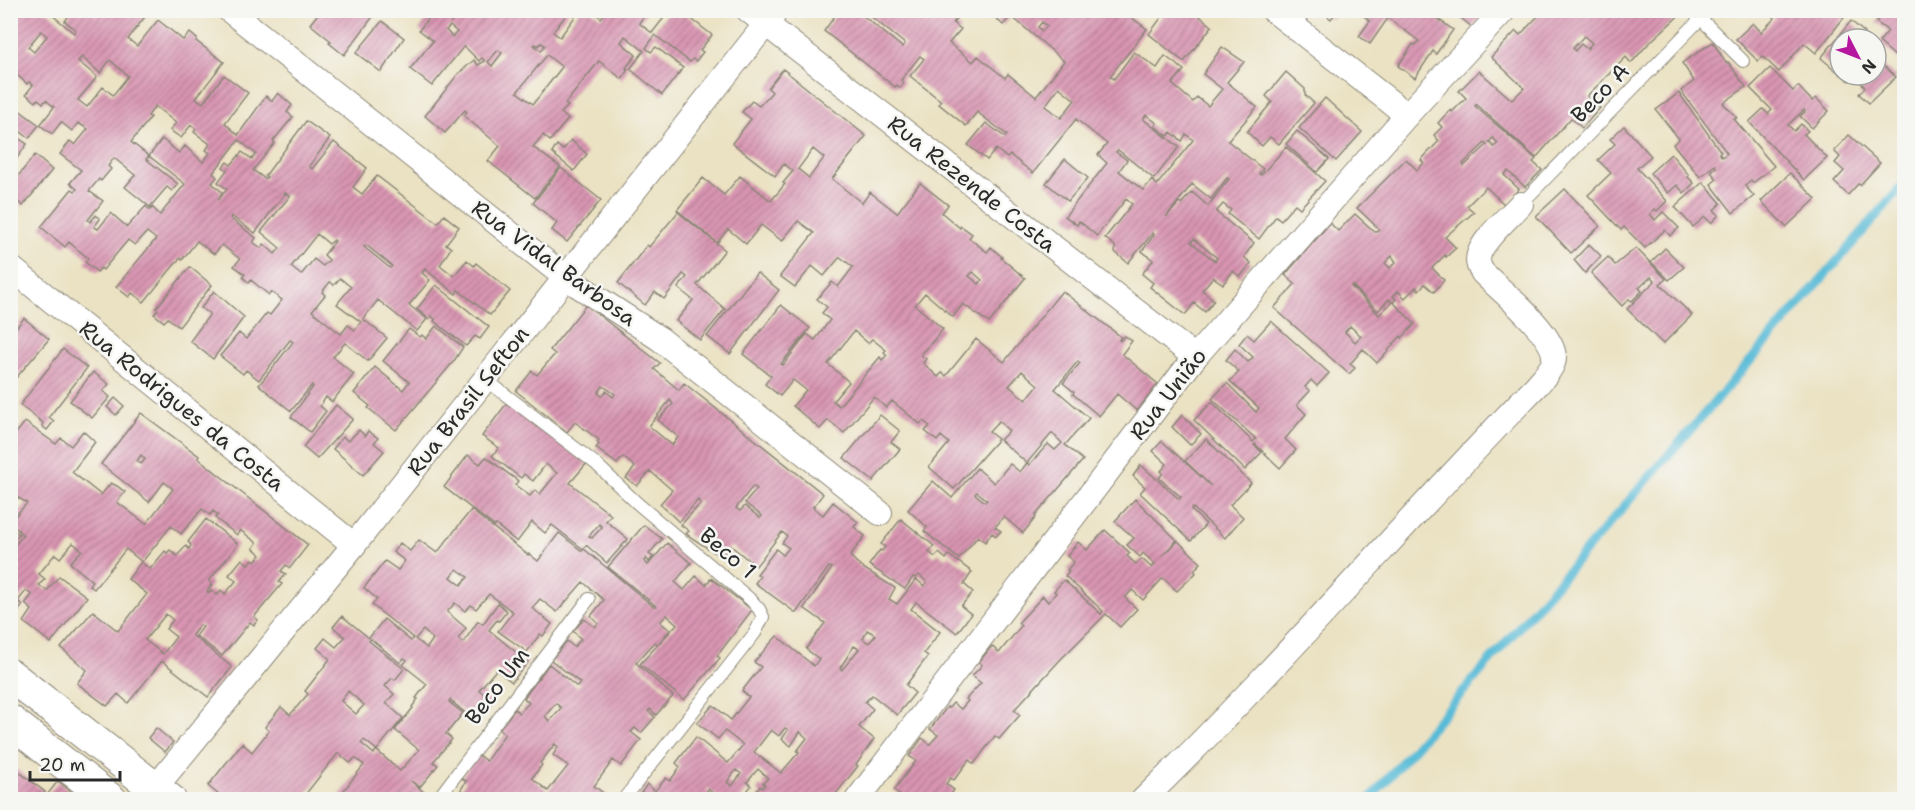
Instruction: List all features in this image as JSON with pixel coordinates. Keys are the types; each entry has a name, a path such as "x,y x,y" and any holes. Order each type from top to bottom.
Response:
{"street":[{"name":"Rua Vidal Barbosa","path":"229,10 565,277 660,339 880,513"},
{"path":"1273,10 1407,115"},
{"name":"Rua União","path":"857,800 1196,357 1407,115 1504,10"},
{"name":"Rua Brasil Sefton","path":"162,794 565,277 764,15"},
{"name":"Rua Rezende Costa","path":"764,15 1196,357"},
{"path":"1143,800 1326,613 1384,546 1537,386 1548,371 1554,359 1551,343 1478,266 1479,252 1485,243 1521,204"},
{"name":"Rua Rodrigues da Costa","path":"10,267 354,545"},
{"path":"10,675 162,794"},
{"path":"10,721 111,800"}],"lane":[{"path":"1705,15 1743,62"},
{"name":"Beco A","path":"1521,204 1705,15"},
{"name":"Beco 1","path":"485,379 595,463 637,503 751,600 763,617 755,633 623,800"},
{"name":"Beco Um","path":"438,800 589,599"}],"building":[{"path":"10,10 46,10 74,33 76,30 65,21 70,14 65,10 92,10 96,16 100,10 150,10 128,39 137,46 158,20 183,40 190,33 197,39 196,41 224,62 196,98 203,103 224,75 248,93 225,123 238,135 266,96 272,101 278,93 292,105 287,112 293,117 253,170 265,179 306,121 330,138 309,166 312,169 334,142 367,168 353,187 362,194 377,176 438,223 444,215 459,227 446,244 451,248 440,265 454,276 467,260 474,266 476,263 510,291 490,315 458,290 456,294 425,269 422,273 430,280 409,305 427,319 417,331 378,300 363,319 387,338 368,361 345,343 333,357 354,374 332,402 326,397 320,406 326,411 310,432 291,417 313,387 312,385 291,411 259,385 293,342 290,340 259,380 246,370 243,374 220,356 239,333 246,339 267,313 270,315 282,300 271,292 269,295 251,280 249,283 243,277 245,274 234,266 240,259 222,245 214,254 197,241 144,302 132,293 129,297 116,287 156,239 147,232 135,245 128,240 103,270 101,268 97,272 85,262 88,258 69,242 65,247 41,227 72,189 75,191 77,189 70,183 81,170 60,154 70,141 75,145 88,129 78,123 72,131 61,122 52,134 40,125 54,107 46,100 43,103 38,99 36,102 26,94 33,85 29,82 27,84 16,74 10,74","holes":["41,31 47,36 34,52 28,47","82,57 100,73 110,60 128,76 113,95 103,87 87,107 78,100 97,77 78,61","155,106 176,123 170,130 181,138 191,125 196,129 194,132 210,144 206,150 210,153 203,162 185,146 179,153 162,139 149,156 131,142 151,117 148,116","239,140 256,154 252,159 242,152 231,165 227,162 223,167 227,170 218,182 227,189 218,200 222,192 212,183 217,177 213,173","149,156 185,184 160,215 152,207 150,210 146,206 127,227 111,213 98,229 94,227 100,219 96,215 90,222 88,220 103,201 89,191 111,169 108,166 114,158 135,175 125,187 150,207 167,187 172,191 178,184 146,159","285,193 290,196 261,232 280,248 275,254 264,244 261,248 253,242 256,238 230,218 231,216 255,233","317,234 329,244 334,240 324,255 329,260 323,266 314,259 301,275 291,267","366,245 392,266 390,268 364,247","340,278 351,287 337,304 361,322 355,330 348,325 341,334 312,311 325,295 322,292 330,282 334,285"]},
{"path":"321,10 378,10 344,55 310,24"},
{"path":"435,10 451,22 461,10 491,10 499,17 504,10 570,10 553,32 560,37 580,10 591,10 601,18 607,10 648,10 639,23 652,33 670,10 680,10 712,35 700,50 703,52 696,61 693,59 690,62 655,35 646,48 651,52 656,47 683,68 662,95 630,69 644,51 625,36 621,42 636,55 626,68 628,69 622,79 599,61 565,104 568,106 561,113 568,119 550,141 543,135 533,147 560,167 535,198 488,161 500,146 464,116 467,112 465,110 445,133 425,116 458,74 474,60 478,65 485,61 482,58 479,61 464,46 432,86 410,69 433,41 419,30","holes":["450,26 457,32 452,37 446,30","541,43 545,45 541,51 534,45 538,46","498,50 502,53 492,66 488,62","547,55 562,67 533,104 517,92"]},
{"path":"839,10 856,10 902,47 905,44 863,10 963,10 953,23 961,29 949,43 973,62 978,56 1005,78 1008,74 1036,97 1064,61 1011,16 1003,25 987,10 1043,10 1048,14 1051,10 1089,10 1098,18 1104,10 1121,10 1147,29 1110,76 1114,79 1134,52 1157,68 1165,56 1184,70 1172,84 1193,102 1197,97 1208,106 1222,89 1203,74 1222,47 1244,62 1227,82 1257,107 1228,141 1263,169 1259,174 1261,175 1286,147 1325,181 1300,208 1295,204 1281,220 1276,216 1259,239 1228,214 1231,210 1223,204 1216,212 1254,243 1244,257 1251,263 1240,277 1233,271 1223,284 1213,277 1202,290 1214,300 1205,312 1194,303 1185,315 1150,287 1153,283 1142,274 1153,260 1142,251 1154,235 1153,233 1128,263 1115,252 1115,246 1105,238 1132,204 1126,199 1097,236 1079,221 1077,225 1065,216 1107,163 1098,155 1107,144 1076,119 1033,173 1010,155 1007,158 996,149 987,160 968,145 986,123 1005,137 1007,135 977,112 966,126 939,104 941,101 910,76 924,59 920,56 901,80 904,83 900,88 897,85 895,87 824,31","holes":["1042,22 1047,26 1042,31 1038,27","1059,87 1075,100 1061,118 1045,106","1146,115 1157,123 1155,126 1168,136 1171,132 1182,141 1186,134 1193,140 1157,185 1152,180 1143,190 1119,171 1127,160 1116,152 1118,150 1154,179 1179,147 1143,119","1227,178 1229,179 1208,206 1192,192 1166,217 1192,184 1211,199","1194,239 1217,258 1215,261 1191,242"]},
{"path":"1167,10 1192,10 1212,26 1184,62 1149,34"},
{"path":"1320,10 1338,10 1331,19"},
{"path":"1356,10 1438,10 1434,16 1453,30 1436,54 1433,51 1415,78 1398,66 1413,44 1419,41 1388,18 1370,44 1359,36 1370,21"},
{"path":"1451,10 1473,10 1482,18 1472,27"},
{"path":"1533,10 1685,10 1631,63 1626,57 1587,96 1600,108 1582,128 1571,118 1536,158 1476,104 1475,106 1536,159 1533,162 1542,170 1525,187 1508,171 1504,175 1519,189 1504,204 1486,187 1467,206 1474,212 1445,237 1456,248 1432,268 1444,280 1434,292 1425,284 1419,290 1416,287 1405,298 1398,291 1393,296 1396,299 1393,302 1415,324 1377,363 1363,349 1350,364 1355,368 1349,374 1274,308 1295,284 1285,275 1330,223 1338,231 1355,214 1375,232 1379,229 1357,208 1406,159 1417,170 1424,163 1421,160 1439,141 1434,135 1442,127 1438,123 1466,98 1459,91 1479,71 1512,100 1524,88 1491,57 1516,31 1520,35 1539,15","holes":["1584,36 1592,43 1587,49 1581,44 1575,51 1573,48","1493,138 1498,143 1494,147 1489,142","1485,143 1487,145 1464,166 1463,164","1392,256 1396,262 1390,268 1385,263","1352,285 1378,311 1389,299 1392,302 1379,315 1351,286","1350,326 1361,336 1355,342 1345,332"]},
{"path":"1767,10 1850,10 1837,27 1828,27 1828,38 1816,53 1804,43 1779,72 1763,57 1758,61 1736,39 1753,23 1761,32 1775,18"},
{"path":"1870,10 1904,10 1904,64 1888,50 1888,27 1883,27 1876,22 1879,18"},
{"path":"382,21 404,38 381,72 356,53"},
{"path":"1851,21 1858,27 1846,27"},
{"path":"1713,42 1726,63 1728,62 1746,87 1723,103 1774,166 1753,183 1751,180 1745,186 1754,196 1733,213 1711,184 1717,179 1711,172 1716,167 1715,165 1700,177 1673,144 1679,139 1656,110 1679,93 1721,152 1719,153 1722,157 1727,153 1681,91 1694,81 1682,63"},
{"path":"1828,49 1828,64 1821,58"},
{"path":"1770,68 1793,91 1798,86 1812,101 1816,98 1829,111 1812,128 1800,116 1805,112 1804,110 1788,125 1794,131 1801,124 1808,131 1804,134 1827,158 1804,180 1749,122 1763,109 1768,114 1772,110 1750,88"},
{"path":"783,69 866,136 832,179 862,203 870,192 897,213 920,183 948,205 942,213 960,228 961,226 972,234 969,238 987,252 991,247 1025,278 989,323 963,304 953,317 925,293 915,305 943,329 921,355 926,359 923,363 938,377 942,373 946,376 976,339 1004,362 1062,291 1121,337 1120,341 1125,336 1132,341 1122,354 1158,384 1137,411 1117,394 1099,416 1063,383 1080,363 1078,361 1055,389 1089,418 1065,445 1083,460 1023,533 1004,517 995,527 1001,531 996,536 992,533 985,542 978,536 959,559 924,531 927,527 908,510 933,481 952,498 977,468 994,483 1010,464 1020,472 1027,463 1000,440 1009,431 999,421 989,432 998,439 954,489 929,467 949,443 941,436 937,441 925,431 930,426 923,421 920,424 892,401 886,408 874,397 844,433 828,420 820,429 793,406 806,390 793,380 780,396 765,384 771,376 743,354 781,305 810,328 781,364 783,365 807,334 815,340 830,320 822,313 827,307 817,299 832,282 838,287 853,267 840,257 824,276 812,266 795,287 780,276 814,233 798,221 782,241 761,225 746,244 728,229 717,243 677,210 703,178 724,195 740,176 771,201 785,184 783,183 793,171 784,164 775,176 732,143 751,119 742,112 752,101 759,106 772,92 768,88","holes":["813,149 824,158 809,178 798,169","973,272 982,280 979,284 969,276","854,331 868,343 872,339 886,350 884,352 887,355 882,360 880,357 839,406 833,401 849,382 828,364","1022,371 1038,385 1026,400 1009,386","1052,433 1062,443 1055,450 1048,444 1029,465 1027,463","977,492 987,500 985,502 975,494"]},
{"path":"1888,70 1896,77 1888,85"},
{"path":"1286,72 1305,89 1305,95 1314,103 1279,144 1270,137 1262,146 1247,132 1272,102 1266,96"},
{"path":"1865,87 1886,87 1869,103 1859,94"},
{"path":"1325,98 1362,132 1336,161 1299,128"},
{"path":"15,107 39,125 29,138 10,124 10,113"},
{"path":"1624,126 1651,156 1637,168 1667,201 1657,211 1655,209 1650,214 1655,220 1663,212 1679,228 1670,236 1665,230 1645,248 1624,227 1621,230 1588,195 1611,173 1598,160 1615,144 1610,139"},
{"path":"1297,131 1329,159 1317,172 1286,144"},
{"path":"10,132 27,144 10,168"},
{"path":"1849,135 1880,163 1848,195 1834,182 1844,171 1835,163 1840,157 1834,151"},
{"path":"571,140 587,154 574,171 552,153 557,145 563,150"},
{"path":"1671,154 1694,183 1684,193 1677,185 1668,193 1650,173"},
{"path":"35,155 52,170 23,206 10,195 10,186"},
{"path":"1065,159 1088,178 1068,201 1046,183"},
{"path":"561,168 601,200 567,242 552,230 557,223 533,203"},
{"path":"1790,173 1816,199 1786,227 1761,201"},
{"path":"1703,182 1721,203 1714,210 1719,215 1711,223 1705,217 1693,227 1675,207"},
{"path":"1565,189 1600,226 1571,253 1536,216"},
{"path":"678,212 725,250 697,285 725,309 700,340 676,321 693,300 678,288 687,277 683,274 664,299 655,292 645,305 618,283 647,245 649,247"},
{"path":"1589,244 1601,256 1585,273 1574,260"},
{"path":"1636,248 1666,279 1660,284 1692,315 1663,344 1627,309 1655,281 1651,277 1639,288 1642,291 1632,301 1629,299 1622,306 1591,273 1608,257 1615,265"},
{"path":"1665,248 1684,267 1669,280 1651,262"},
{"path":"190,267 212,285 179,327 168,318 164,322 154,314 158,310 156,308"},
{"path":"757,273 779,290 730,354 707,336"},
{"path":"436,285 489,327 480,339 475,336 466,346 434,321 435,319 431,316 429,319 417,309"},
{"path":"214,291 244,317 213,359 190,341 210,314 201,308"},
{"path":"586,305 660,363 654,369 679,390 684,383 823,494 813,507 823,515 833,502 858,522 854,527 865,536 850,556 860,566 895,588 889,599 897,604 916,579 924,586 927,582 919,575 916,578 913,577 905,589 869,565 885,547 881,544 901,519 934,546 929,552 935,557 939,553 946,559 949,555 972,572 964,584 973,592 961,606 971,614 957,633 916,602 911,609 940,632 924,653 928,656 906,685 915,693 897,715 872,695 865,702 873,709 859,727 874,739 856,765 858,766 831,800 757,800 761,794 757,791 760,786 762,788 765,785 763,783 768,778 758,769 747,782 751,786 740,800 721,800 708,789 713,800 636,800 647,784 655,791 666,778 670,781 680,767 676,763 696,737 728,763 743,745 725,731 718,739 697,723 713,705 731,720 749,697 742,691 761,667 754,662 777,636 814,666 819,659 806,649 825,623 804,608 832,568 829,567 796,613 755,583 760,576 757,574 776,549 783,555 789,548 782,543 787,536 782,532 756,566 731,546 721,557 686,534 689,531 681,525 701,503 698,500 679,522 660,504 672,490 650,471 637,486 626,478 635,467 623,457 617,464 596,448 599,440 575,422 567,432 516,391 532,371 537,375 555,354 550,350","holes":["603,386 615,394 613,397 606,391 602,396 598,393","670,400 673,404 658,420 678,437 672,445 649,426","753,486 757,489 745,503 762,516 760,518 745,506 740,511 736,508","867,630 876,635 869,643 863,639","854,646 859,649 842,670 840,668","785,728 788,730 782,739 791,746 800,732 807,738 797,751 799,752 781,773 754,752 771,730 779,736","736,770 741,774 732,786 727,782"]},
{"path":"24,318 49,339 10,382 10,335"},
{"path":"1271,321 1329,373 1317,386 1311,380 1305,387 1310,391 1297,405 1306,414 1285,439 1296,450 1280,468 1255,444 1262,452 1245,470 1194,420 1212,402 1253,442 1256,439 1212,399 1227,383 1256,412 1259,408 1230,381 1239,372 1226,360 1235,349 1248,362 1253,357 1239,344 1247,334 1254,340"},
{"path":"436,326 463,347 396,430 368,408 370,406 354,393 375,367 403,390 409,382 383,361 409,329 426,339"},
{"path":"63,349 87,368 49,417 54,421 47,430 42,426 43,423 20,405"},
{"path":"93,372 109,384 103,391 110,397 92,418 70,401"},
{"path":"115,398 124,406 116,415 107,407"},
{"path":"507,403 587,463 570,483 611,515 606,521 628,539 607,563 586,545 583,549 552,525 545,533 532,522 517,542 496,525 494,526 444,487 468,455 480,464 486,457 518,481 515,485 530,496 535,490 540,494 557,473 546,464 533,481 524,474 521,478 492,456 499,448 482,436","holes":["599,524 602,527 592,538 589,536"]},
{"path":"336,405 353,419 317,459 303,447"},
{"path":"141,413 199,456 198,458 308,545 290,568 286,565 281,571 286,574 279,582 282,584 254,617 258,620 254,625 250,622 222,656 196,636 203,627 200,625 192,635 232,667 208,697 162,661 128,703 118,694 107,706 77,683 87,670 61,648 93,611 118,631 147,594 128,579 141,562 150,569 165,551 167,553 170,550 177,556 186,546 189,549 191,545 188,542 206,519 238,544 209,581 212,584 207,592 211,590 217,595 221,590 225,594 236,581 229,575 242,559 248,564 261,555 253,548 257,543 240,530 237,535 215,518 218,515 213,511 210,515 202,509 181,534 171,526 142,562 126,549 94,589 89,585 92,581 70,563 82,550 73,543 60,558 55,554 39,574 45,579 39,585 47,591 59,576 87,597 51,643 24,622 32,610 25,604 32,595 26,591 18,601 23,605 10,622 10,551 23,535 10,522 27,503 15,496 10,501 10,441 25,422 56,444 61,438 71,446 83,431 95,442 72,472 101,495 111,483 117,486 125,492 117,502 146,524 173,489 164,482 149,502 101,464","holes":["141,455 145,459 141,464 137,461","166,614 173,620 166,629 176,637 163,654 145,640"]},
{"path":"880,415 900,431 891,442 900,449 873,481 844,458"},
{"path":"1182,415 1201,434 1190,445 1172,427"},
{"path":"359,430 365,436 368,431 378,438 374,443 384,451 363,475 333,449 343,437 348,441"},
{"path":"1206,439 1251,483 1230,505 1243,517 1225,538 1193,508 1191,510 1206,524 1191,541 1140,493 1145,487 1133,476 1141,465 1179,499 1181,497 1159,478 1167,464 1153,451 1162,441 1211,486 1185,461"},
{"path":"1135,499 1177,540 1162,556 1178,541 1201,563 1194,570 1196,573 1177,591 1163,578 1143,600 1132,590 1125,598 1137,609 1120,627 1106,614 1061,659 1014,710 1020,715 999,739 995,736 974,764 969,760 954,780 950,778 946,784 954,790 947,800 906,800 894,790 916,761 909,756 922,738 930,744 938,735 930,729 947,707 949,708 953,703 961,709 968,701 966,699 981,683 972,676 982,665 979,662 992,646 999,653 1021,626 1018,623 1043,596 1048,602 1064,580 1101,614 1103,611 1065,576 1074,562 1067,556 1078,542 1087,550 1105,530 1130,553 1127,556 1136,564 1142,559 1152,568 1155,564 1143,553 1140,557 1127,545 1134,538 1115,521"},
{"path":"471,510 538,561 559,533 582,551 584,549 653,606 656,606 608,567 644,525 662,539 649,554 653,557 649,562 646,558 644,561 648,565 667,543 691,563 675,582 684,590 696,576 706,585 711,578 752,610 717,656 720,658 684,700 640,664 677,624 667,615 660,622 670,630 658,644 655,642 636,663 673,696 656,715 650,709 648,711 655,717 641,733 635,728 631,732 641,740 621,766 613,760 594,786 606,795 602,800 455,800 466,781 461,778 477,754 486,761 505,734 499,729 515,709 519,713 529,703 524,698 549,664 577,687 580,683 551,660 567,641 574,647 581,639 573,631 584,619 595,627 598,623 591,616 604,600 583,582 557,612 540,599 532,608 552,624 543,636 540,634 527,652 498,631 513,612 489,594 476,609 471,605 465,611 455,603 447,612 466,628 458,639 463,643 478,621 483,624 498,603 507,611 489,630 528,662 512,682 496,670 479,690 493,701 476,722 450,700 449,702 463,713 446,734 452,739 433,762 438,765 420,787 411,781 427,795 424,800 336,800 364,765 355,758 350,763 338,753 301,800 225,800 208,786 242,743 252,752 269,731 265,727 281,707 290,715 308,694 305,691 330,659 317,648 325,638 336,647 345,637 333,627 342,616 369,638 384,619 411,641 413,638 372,605 377,599 364,588 385,561 398,570 405,561 393,552 400,543 410,551 419,540 437,553","holes":["457,569 468,577 461,585 451,577","423,630 433,639 427,648 415,639","371,639 400,663 404,658 407,660 403,665 427,684 416,698 418,699 413,708 395,730 419,750 400,771 376,750 374,754 361,743 364,740 377,750 403,718 386,703 394,694 385,686 392,678 395,680 404,669 369,641","348,691 364,705 356,714 341,701","556,703 561,708 549,721 545,716","555,744 558,747 553,755 568,766 548,791 532,778 542,765 540,763"]},
{"path":"10,527 19,534 10,545"},
{"path":"156,728 173,742 165,752 148,738"},
{"path":"10,761 16,765 13,767 45,792 39,800 10,800"},
{"path":"58,781 81,800 43,800"}],"waterway":[{"path":"1369,800 1904,184"}]}
